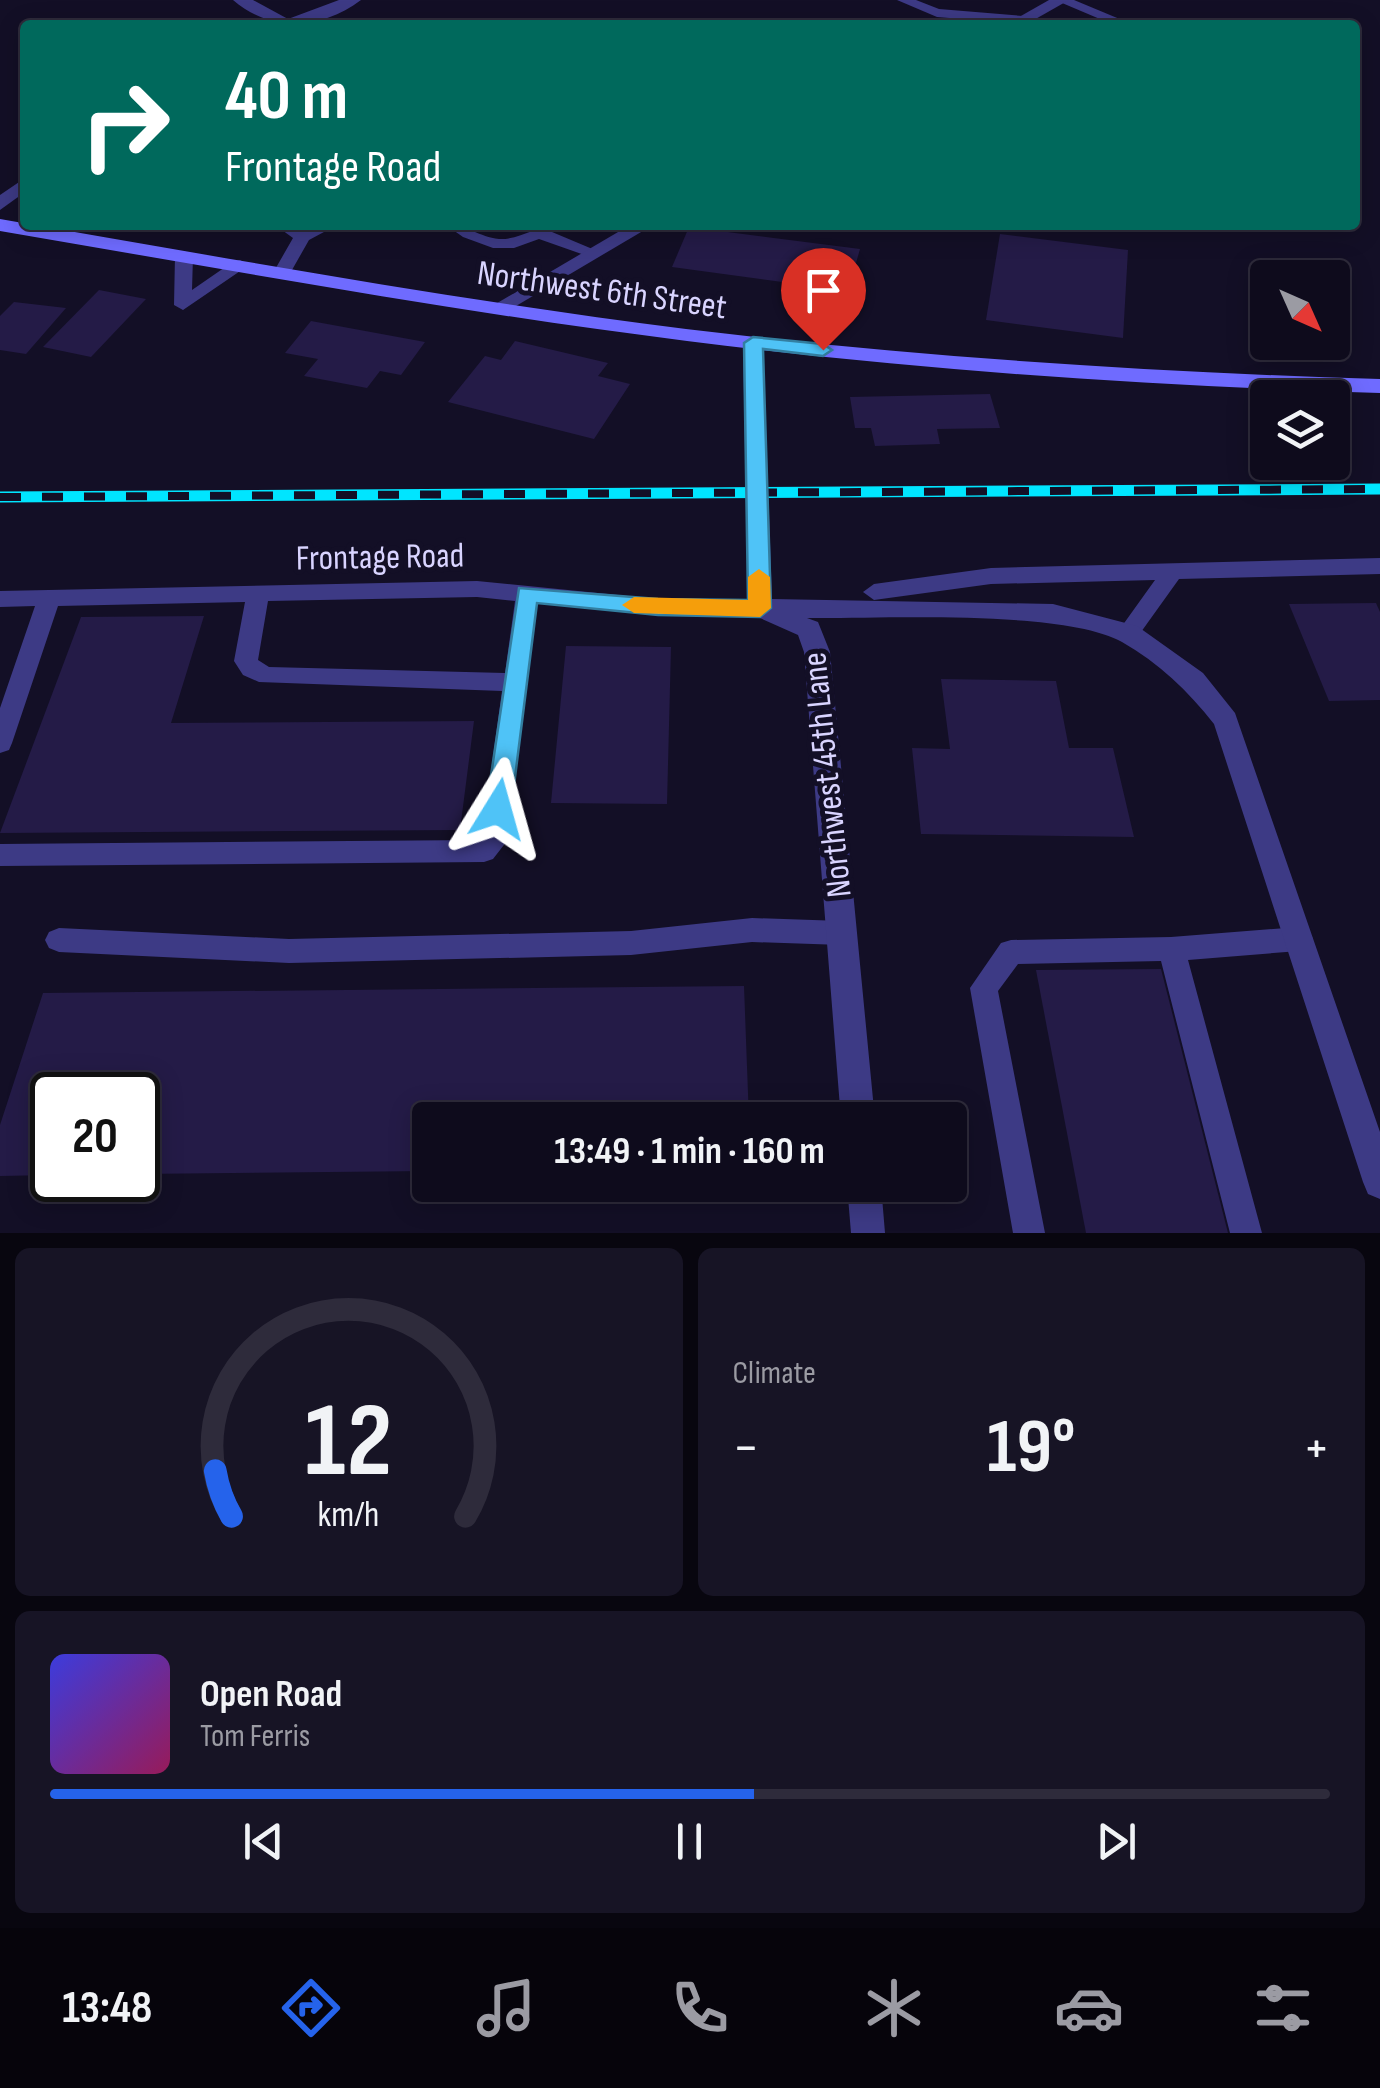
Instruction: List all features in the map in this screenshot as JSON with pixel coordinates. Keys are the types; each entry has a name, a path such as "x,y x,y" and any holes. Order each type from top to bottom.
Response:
{"main road":[{"name":"Northwest 6th Street","path":"34,230 498,309 753,343 1126,375 1380,386"}],"street":[{"path":"241,0 278,20"},
{"path":"297,20 353,0"},
{"path":"1022,20 1062,0"},
{"path":"0,204 20,187"},
{"path":"498,309 635,230"},
{"path":"753,343 760,608 1054,613 1128,633 1194,680 1226,720 1380,1182"},
{"name":"Northwest 45th Lane","path":"760,608 809,629 817,652 856,1102"},
{"path":"865,1202 868,1233"}],"lane":[{"path":"904,0 927,20"},
{"path":"1062,0 1114,20"},
{"path":"291,230 302,237"},
{"path":"282,272 302,237 318,230"},
{"path":"462,230 484,244 517,245 544,230"},
{"path":"548,230 593,253"},
{"path":"184,256 183,305 240,265"},
{"path":"874,592 991,576 1380,566"},
{"path":"1128,633 1174,570"},
{"name":"Frontage Road","path":"0,600 477,589 658,607 760,608"},
{"path":"258,594 246,661 251,670 267,676 516,682"},
{"path":"0,855 484,851 494,841 527,594"},
{"path":"0,743 49,598"},
{"path":"60,940 289,951 631,943 752,930 842,933"},
{"path":"1029,1233 984,988 1011,952 1170,949 1299,939"},
{"path":"1170,949 1246,1233"}],"building":[{"path":"688,230 860,249 848,291 672,267"},
{"path":"1000,234 1128,250 1123,338 986,320"},
{"path":"99,290 146,299 91,357 43,347"},
{"path":"14,302 66,308 26,354 0,350 0,316"},
{"path":"311,321 425,342 401,375 380,371 367,388 304,376 318,359 285,353"},
{"path":"515,341 608,363 598,376 630,384 594,439 448,402 485,356 501,360"},
{"path":"990,394 1000,428 937,429 940,444 875,446 871,428 855,428 850,397"},
{"path":"1376,603 1380,612 1380,700 1329,701 1289,604"},
{"path":"204,616 171,723 474,721 460,830 0,833 81,617"},
{"path":"566,646 671,647 667,804 551,803"},
{"path":"941,679 1056,681 1069,748 1113,748 1134,837 921,834 912,748 950,749"},
{"path":"1161,969 1228,1233 1086,1233 1036,970"},
{"path":"744,986 748,1102 412,1102 412,1171 160,1174 160,1072 30,1072 30,1175 0,1176 0,1125 43,993"}],"railway":[{"path":"0,497 1380,489"}],"slow traffic":[{"path":"634,605 760,608 759,577"}],"route":[{"path":"498,809 527,594 658,607 760,608 753,343 823,350"}]}
